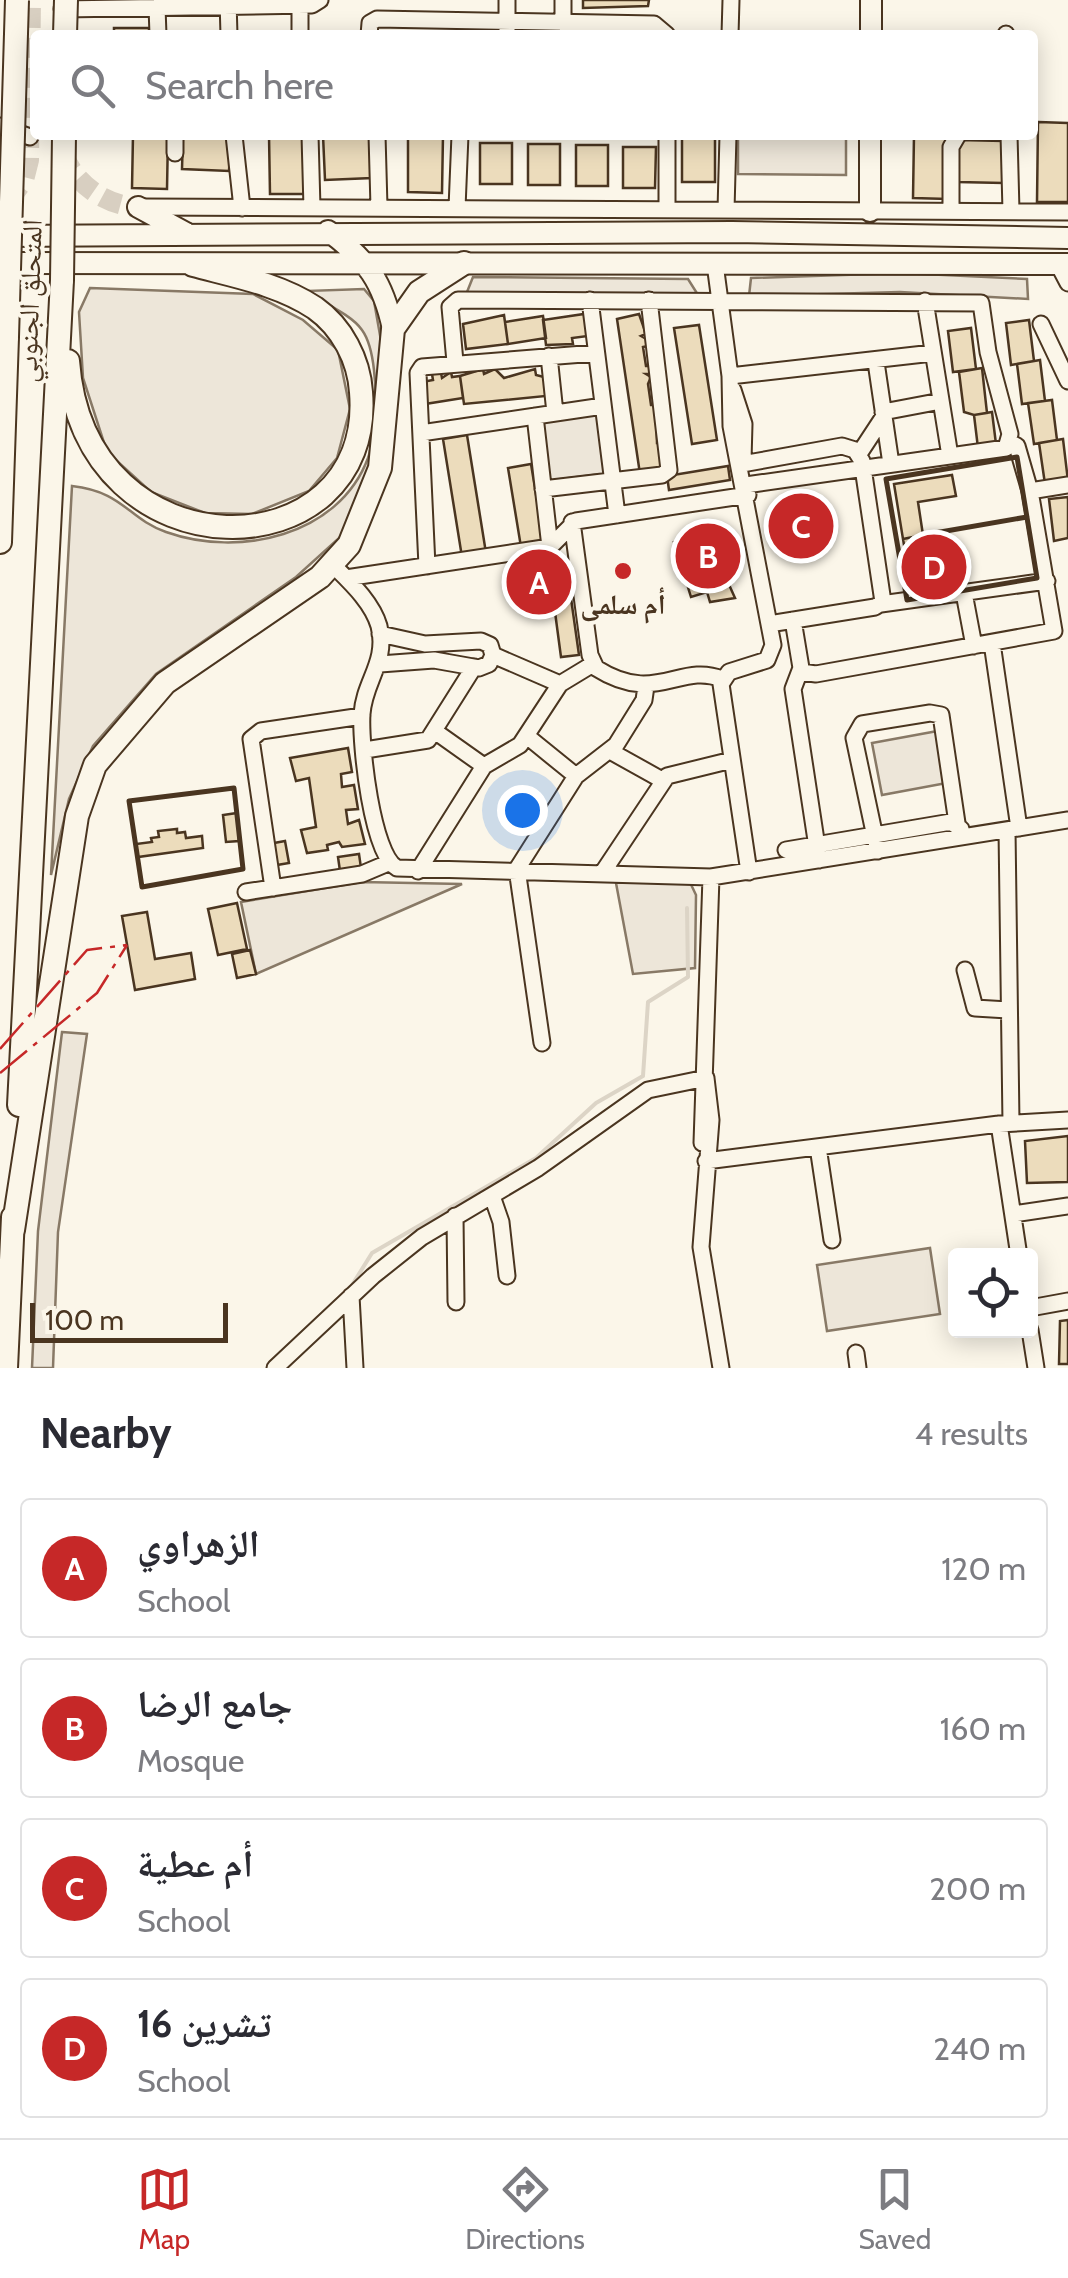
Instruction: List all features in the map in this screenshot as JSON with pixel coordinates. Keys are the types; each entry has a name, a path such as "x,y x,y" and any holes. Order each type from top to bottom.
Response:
{"highway":[{"name":"المتحلق الجنوبي","path":"0,542 25,2"},
{"path":"64,4 66,30"},
{"name":"المتحلق الجنوبي","path":"6,1368 62,280 64,140"},
{"path":"12,1230 76,816 95,765 166,683 340,572 380,468 393,329 419,292 464,263"},
{"path":"62,280 71,389 82,428 109,474 148,505 204,526 261,524 288,516 322,494 348,462 363,409 353,355 339,331 297,298 193,264"},
{"path":"0,365 7,338"}],"main road":[{"path":"871,0 871,30"},
{"path":"870,140 870,210"},
{"path":"138,208 188,234"},
{"path":"327,231 371,266 386,296 393,329"},
{"path":"0,236 429,231 1068,238"},
{"path":"426,264 415,256 413,244 429,231"},
{"path":"0,263 715,264 1065,270"}],"street":[{"path":"64,4 300,5 320,0"},
{"path":"507,28 508,0"},
{"path":"563,0 563,23"},
{"path":"730,30 731,0"},
{"path":"228,3 229,30"},
{"path":"300,5 300,30"},
{"path":"157,7 158,30"},
{"path":"371,30 374,19 434,27 654,24 661,30"},
{"path":"0,126 30,137"},
{"path":"175,140 175,153"},
{"path":"235,140 242,208"},
{"path":"310,140 312,208"},
{"path":"376,140 379,207"},
{"path":"457,208 460,140"},
{"path":"667,210 668,140"},
{"path":"726,210 728,140"},
{"path":"951,211 951,148 955,140"},
{"path":"1009,140 1011,212"},
{"path":"138,208 1068,212"},
{"path":"715,264 730,381 731,426 747,490 773,650 767,660 729,672 722,679"},
{"path":"340,572 428,566 550,547 572,522 747,490 861,461 891,464 1006,448 1009,442 981,303 456,300 450,307 455,362"},
{"path":"590,300 617,515"},
{"path":"543,490 662,475 670,470 649,300"},
{"path":"925,301 950,456"},
{"path":"1042,324 1068,380"},
{"path":"428,566 420,370 428,364 596,353"},
{"path":"730,381 933,353"},
{"path":"549,356 555,413"},
{"path":"876,362 891,464"},
{"path":"884,414 941,401"},
{"path":"421,433 602,406"},
{"path":"881,604 884,593 861,461 884,414"},
{"path":"535,416 550,547"},
{"path":"801,672 816,674 1054,631 1061,616 1048,581 1017,446 1009,442"},
{"path":"742,464 842,446 861,461"},
{"path":"1030,490 1068,485"},
{"path":"572,522 593,664"},
{"path":"340,572 372,610 380,634 380,664 362,716 377,838 388,863"},
{"path":"770,624 1048,581"},
{"path":"964,593 974,646"},
{"path":"793,620 801,672 793,689 818,852"},
{"path":"380,634 417,642 481,641 490,646 493,655 560,684"},
{"path":"416,660 417,642"},
{"path":"992,642 1013,829 1005,1124 1018,1248"},
{"path":"380,664 416,660 484,667 493,655"},
{"path":"418,871 484,766 528,737 560,684 578,669 593,664 628,684 646,686 708,676 722,679"},
{"path":"365,750 422,742 436,732 474,666"},
{"path":"722,679 749,872"},
{"path":"542,1043 516,869 576,776 610,751 644,700 646,686"},
{"path":"877,843 854,738 858,727 930,712 945,720 960,830"},
{"path":"274,888 251,739 261,732 362,716"},
{"path":"436,732 484,766"},
{"path":"528,737 576,776"},
{"path":"610,751 662,780"},
{"path":"603,872 662,780 672,772 732,760"},
{"path":"246,892 370,873 388,863 418,871 516,869 711,877 749,872 818,852 960,830 1013,829 1068,820"},
{"path":"786,850 818,852"},
{"path":"711,877 706,1078 700,1120 706,1161 700,1247 721,1368"},
{"path":"965,970 976,1008 1008,1010"},
{"path":"274,1368 422,1236 492,1196 648,1090 706,1078"},
{"path":"706,1161 1005,1124 1068,1120"},
{"path":"818,1147 832,1240"},
{"path":"492,1196 502,1222 506,1276"},
{"path":"1012,1214 1068,1206"},
{"path":"455,1216 456,1302"},
{"path":"351,1296 356,1368"},
{"path":"1038,1307 1068,1301"},
{"path":"1031,1338 1036,1368"}],"shaded area":[{"path":"738,140 846,140 846,175 738,174"},
{"path":"902,273 1027,279 1028,299 900,292 749,296 751,278"},
{"path":"473,277 688,279 700,298 463,302"},
{"path":"90,288 253,294 303,320 338,350 350,409 337,458 309,491 252,514 205,513 151,492 107,452 83,378 79,312"},
{"path":"364,289 374,301 383,352 379,444 348,530 296,577 156,674 93,746 69,799 51,875 72,486 103,494 153,526 194,539 254,541 311,523 354,485 368,458 375,382 370,347 362,330 305,291"},
{"path":"601,412 609,473 545,481 538,420"},
{"path":"943,730 952,782 882,795 872,743"},
{"path":"687,876 696,895 695,968 633,974 616,883"},
{"path":"362,882 462,884 256,974 241,902"},
{"path":"62,1032 87,1034 58,1232 53,1368 32,1368 38,1231"},
{"path":"930,1248 940,1314 827,1331 817,1265"}],"building":[{"path":"583,0 649,0 648,6 583,8"},
{"path":"114,28 149,28 149,30"},
{"path":"1038,122 1068,123 1068,202 1037,202"},
{"path":"133,140 168,140 167,189 132,188"},
{"path":"183,140 231,140 229,171 182,169"},
{"path":"269,140 304,140 304,194 270,194"},
{"path":"323,140 371,140 372,178 325,180"},
{"path":"408,140 443,140 442,193 408,192"},
{"path":"682,140 715,140 715,182 682,182"},
{"path":"914,140 949,140 948,199 913,198"},
{"path":"959,140 1004,141 1003,183 958,182"},
{"path":"480,143 512,143 512,184 480,184"},
{"path":"528,144 560,144 560,185 528,185"},
{"path":"576,145 608,145 608,186 576,186"},
{"path":"623,147 656,147 655,188 623,188"},
{"path":"584,314 588,336 572,338 573,344 546,345 543,320"},
{"path":"639,314 646,334 641,336 648,340 648,346 643,347 651,374 646,374 651,377 651,405 656,405 657,443 662,443 663,456 662,470 640,474 617,319"},
{"path":"504,315 508,344 466,349 463,324"},
{"path":"543,316 546,338 508,344 505,322"},
{"path":"1029,320 1034,361 1011,365 1006,323"},
{"path":"699,325 717,440 692,444 674,328"},
{"path":"971,328 976,369 953,372 948,331"},
{"path":"1040,360 1045,401 1022,404 1017,364"},
{"path":"982,368 987,413 974,415 964,412 959,372"},
{"path":"483,369 484,374 495,369 504,378 535,369 536,375 544,377 546,396 464,404 460,376"},
{"path":"451,372 452,377 460,376 463,398 425,404 422,382 433,380 432,374 441,373 442,378"},
{"path":"1052,400 1057,440 1034,444 1028,403"},
{"path":"992,412 996,444 978,448 974,415"},
{"path":"467,435 486,553 462,557 443,439"},
{"path":"1063,439 1068,481 1045,484 1039,443"},
{"path":"531,464 544,543 521,547 508,468"},
{"path":"728,466 730,480 669,490 667,476"},
{"path":"952,475 956,496 918,502 923,535 903,539 894,484"},
{"path":"1068,497 1068,538 1054,541 1049,499"},
{"path":"709,531 717,555 736,552 738,564 722,569 735,598 710,602 707,592 691,597 674,542"},
{"path":"923,535 927,559 963,553 967,576 911,586 903,539"},
{"path":"566,563 579,655 561,657 553,597 512,603 508,571"},
{"path":"348,748 352,772 341,774 342,787 354,785 358,809 346,810 348,824 359,820 365,844 342,847 339,842 327,845 328,850 307,853 301,830 316,827 309,778 296,781 290,758"},
{"path":"237,813 239,841 226,842 223,815"},
{"path":"177,829 177,833 185,832 186,838 202,836 203,848 138,857 136,844 152,842 151,838 159,837 158,831"},
{"path":"285,841 289,863 277,865 274,843"},
{"path":"359,854 361,868 340,871 338,857"},
{"path":"237,903 247,949 218,955 208,909"},
{"path":"147,912 155,959 191,953 195,979 135,990 122,916"},
{"path":"250,950 256,974 237,978 232,954"},
{"path":"1068,1136 1068,1182 1027,1183 1025,1141"},
{"path":"1068,1320 1068,1364 1059,1364 1060,1321"}],"waterway":[{"path":"349,1290 372,1253 536,1158 596,1103 643,1076 648,1002 688,977 687,908"}],"tunnel":[{"path":"31,0 31,30"},
{"path":"8,202 24,180 29,160 30,80"},
{"path":"63,153 75,174 92,191 114,202 138,207"}],"wall":[{"path":"1017,457 1037,578 907,600 886,479 1017,457"},
{"path":"923,535 1027,517"},
{"path":"234,788 243,869 142,887 129,801 234,788"}],"power":[{"path":"0,1049 87,950 127,945"},
{"path":"0,1073 97,993 127,945"}],"place":[{"name":"أم عطية","path":"801,526"},
{"name":"جامع الرضا","path":"708,556"},
{"name":"16 تشرين","path":"934,567"},
{"name":"أم سلمى","path":"623,571"},
{"name":"الزهراوي","path":"539,582"}]}
